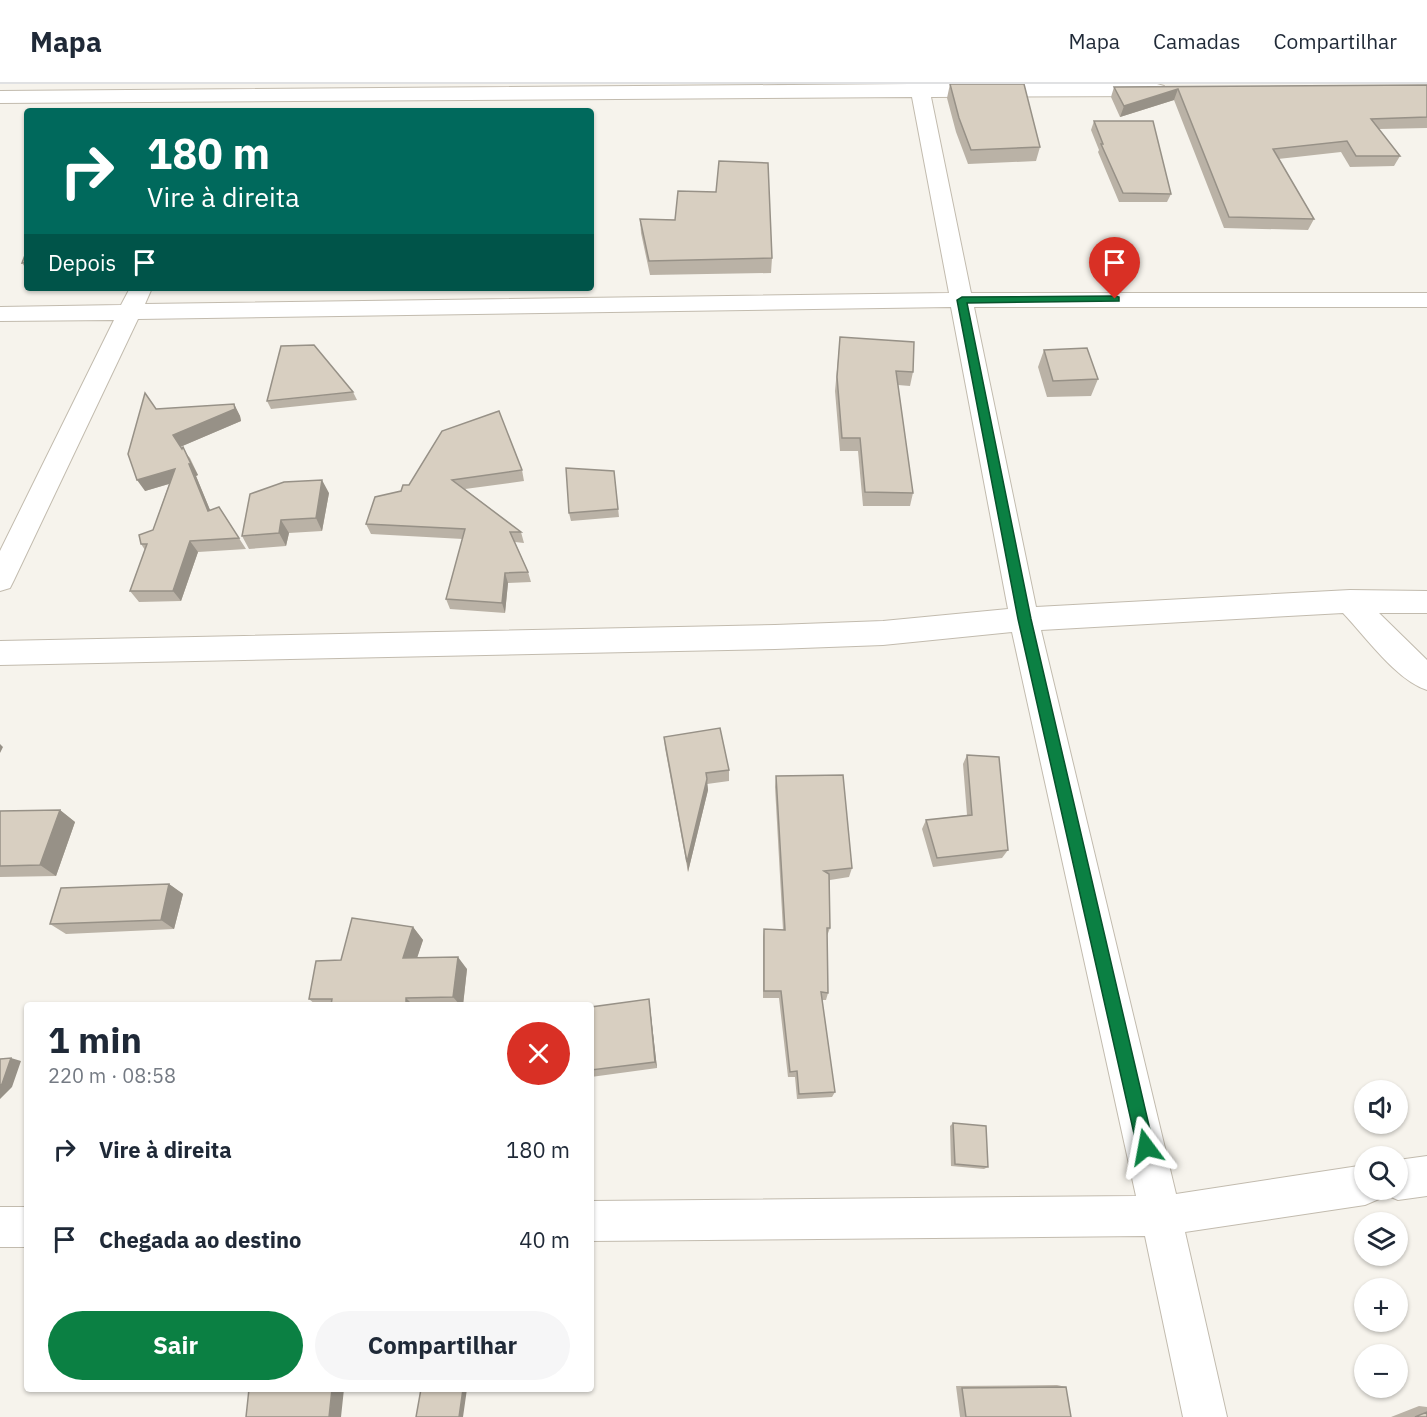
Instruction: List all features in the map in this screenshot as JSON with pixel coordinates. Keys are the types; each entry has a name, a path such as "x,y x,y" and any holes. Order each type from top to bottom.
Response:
{"street":[{"path":"920,88 1024,619 1205,1417"},
{"path":"0,97 230,97 920,88 1177,90"},
{"path":"0,580 140,291"},
{"path":"0,314 962,300 1427,300"},
{"path":"1350,601 1403,658 1427,678"},
{"path":"0,653 775,637 883,633 1024,619 1350,601 1427,602"},
{"path":"1408,1179 1427,1176"},
{"path":"594,1221 1161,1215 1354,1187"},
{"path":"0,1227 24,1227"}],"building":[{"path":"950,84 1024,84 1040,147 971,150"},
{"path":"1427,85 1427,117 1371,119 1400,156 1356,156 1347,141 1273,149 1314,219 1229,217 1178,89 1124,106 1114,87"},
{"path":"1094,121 1153,121 1171,194 1123,193 1101,144 1103,144"},
{"path":"719,161 768,163 772,258 649,261 640,219 675,220 678,191 716,192"},
{"path":"840,337 914,342 913,372 896,371 913,493 865,492 860,438 842,438 837,377"},
{"path":"314,345 353,392 267,401 281,346"},
{"path":"1087,348 1098,379 1053,381 1044,350"},
{"path":"145,393 156,409 234,404 235,409 173,435 182,449 183,447 191,464 189,464 208,511 219,507 239,538 190,541 173,591 130,591 147,544 141,544 139,535 153,530 175,469 137,480 128,454"},
{"path":"499,411 522,470 452,480 521,532 510,532 528,572 505,573 502,603 446,599 465,529 366,524 375,497 401,491 403,485 409,485 442,431"},
{"path":"566,468 614,471 618,509 569,513"},
{"path":"322,480 316,518 281,520 279,533 242,536 250,494 284,482"},
{"path":"720,728 729,770 706,773 707,779 687,862 664,737"},
{"path":"967,755 999,757 1008,850 937,858 926,820 972,815"},
{"path":"843,775 852,868 824,871 829,874 830,928 827,928 828,993 821,992 835,1092 799,1094 797,1071 790,1072 781,991 764,991 764,929 785,930 776,776"},
{"path":"60,810 40,865 0,866 0,811"},
{"path":"169,884 161,920 50,924 61,888"},
{"path":"352,918 413,927 403,958 458,957 453,997 406,998 406,1002 332,1002 332,999 309,999 316,961 341,960"},
{"path":"649,999 655,1062 594,1070 594,1007"},
{"path":"11,1058 2,1084 0,1087 0,1059"},
{"path":"953,1123 986,1126 988,1167 955,1164"},
{"path":"1066,1387 1071,1417 966,1417 962,1388"},
{"path":"249,1392 332,1392 329,1417 246,1417"},
{"path":"420,1392 463,1392 459,1417 416,1417"},
{"path":"1427,1412 1427,1417 1415,1417"}],"route":[{"path":"1115,299 962,300 1024,619 1146,1147"}]}
